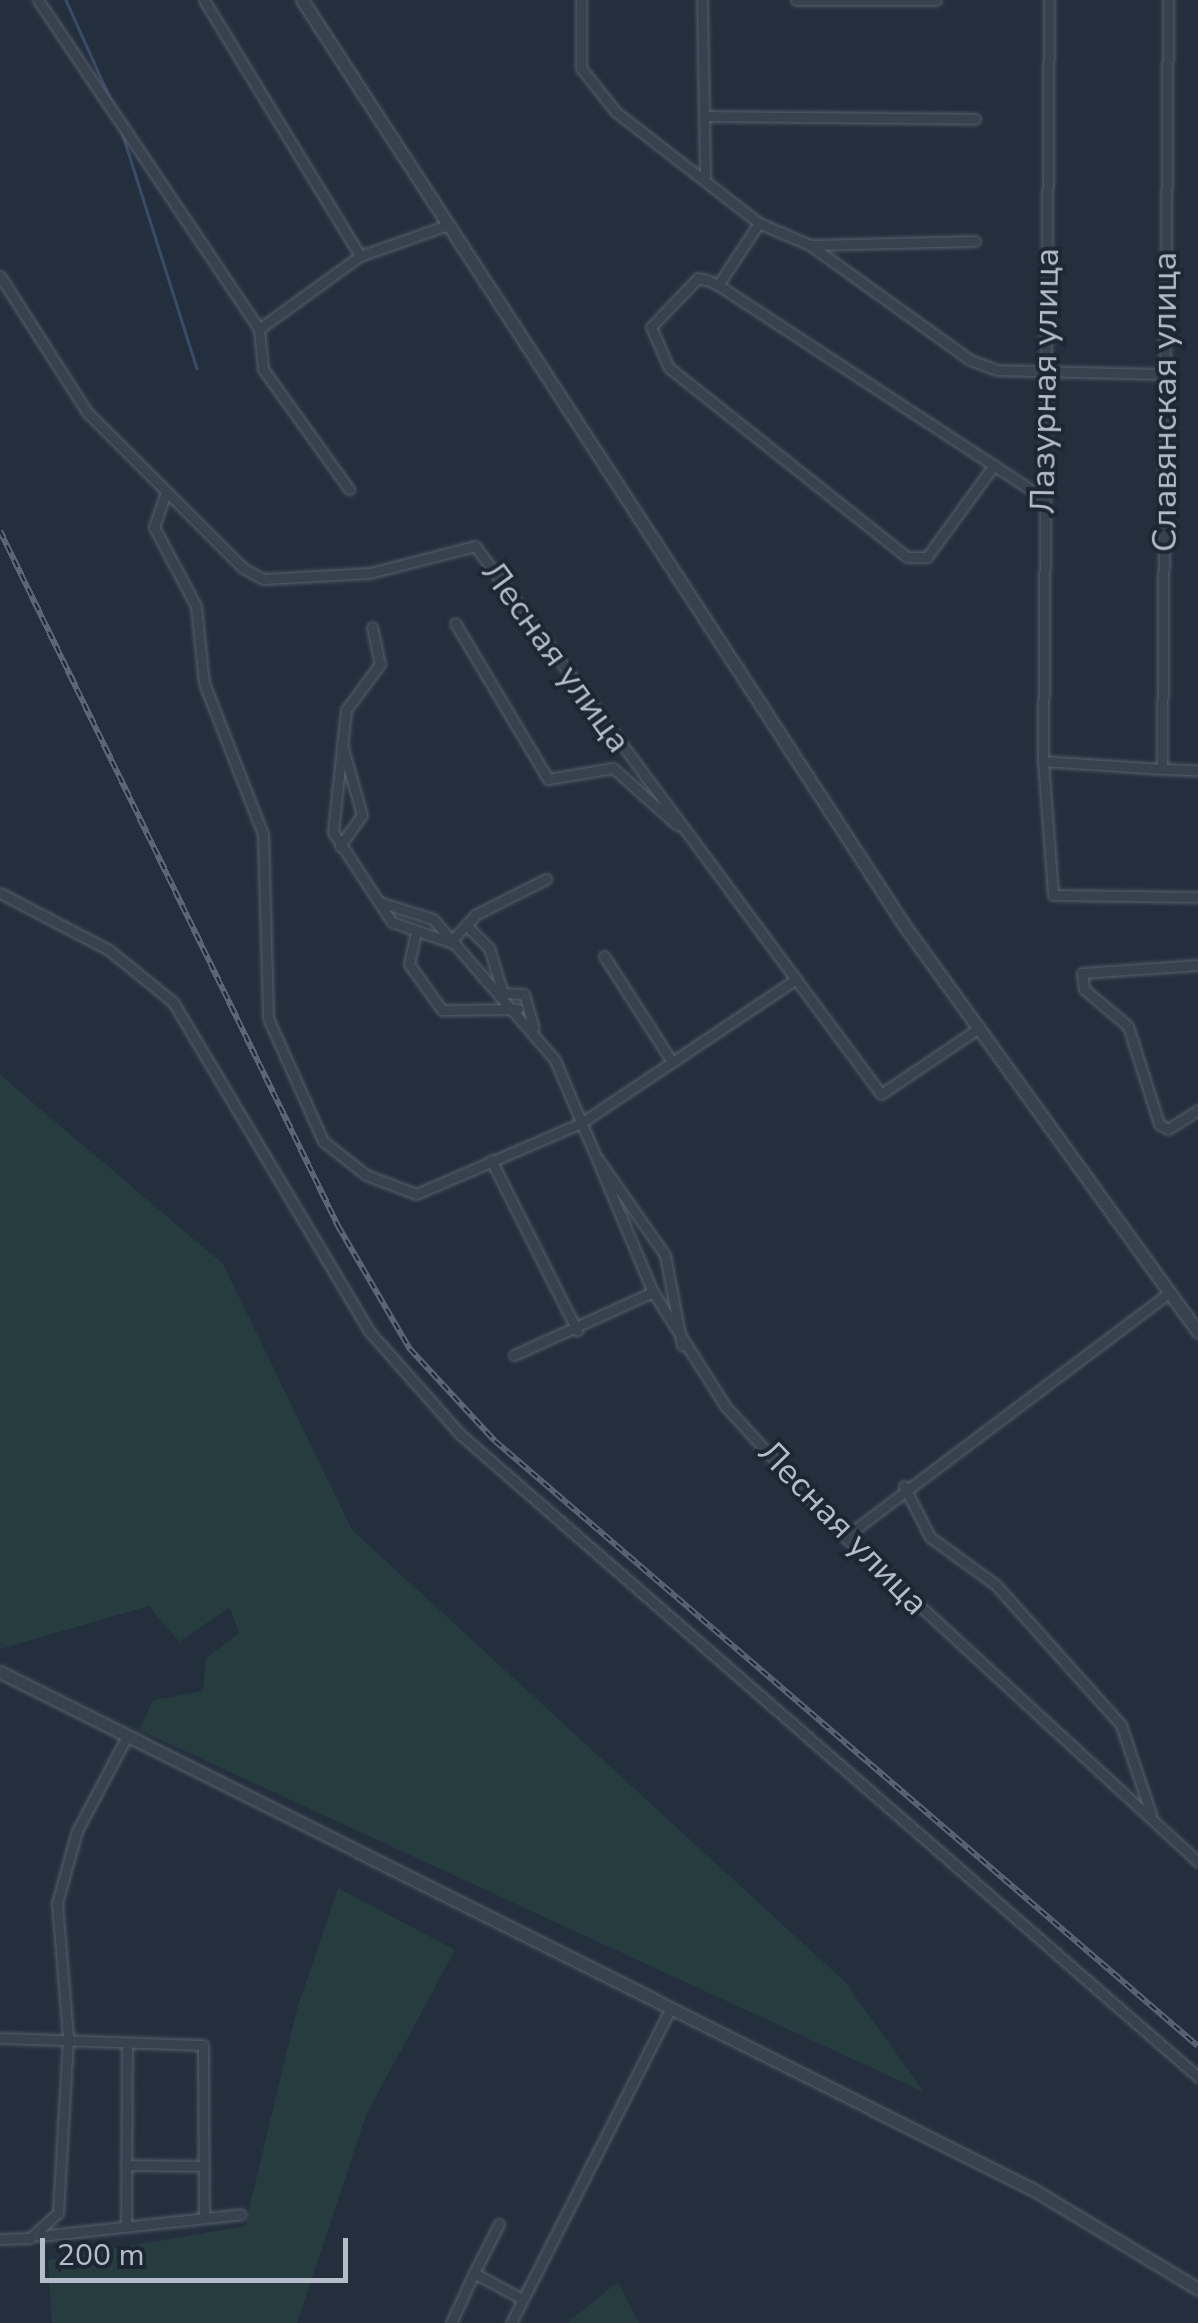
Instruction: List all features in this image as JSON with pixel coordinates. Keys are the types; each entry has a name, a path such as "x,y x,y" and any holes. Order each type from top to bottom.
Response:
{"street":[{"path":"38,0 259,329 263,369 349,489"},
{"path":"204,0 360,256"},
{"path":"302,0 976,1030 1198,1332"},
{"path":"581,0 587,84 759,222 810,244 970,360 1045,373 1166,374"},
{"path":"702,0 705,177"},
{"path":"796,0 936,0"},
{"name":"Лазурная улица","path":"1049,0 1044,762 1053,895 1198,897"},
{"name":"Славянская улица","path":"1162,769 1168,0"},
{"path":"705,116 975,119"},
{"path":"718,285 759,222"},
{"path":"259,329 360,256 448,225"},
{"path":"810,244 975,241"},
{"name":"Лесная улица","path":"0,276 87,412 166,492 263,579 370,573 475,546 792,982 881,1094 976,1030"},
{"path":"994,465 927,556 906,557 669,368 651,327 698,278 718,285 994,465 1043,498"},
{"path":"166,492 154,527 196,606 204,683 263,834 268,1018 324,1141 366,1175 416,1194 581,1124 670,1059 792,982"},
{"path":"455,623 548,780 613,768 682,828"},
{"path":"372,627 380,664 355,690 342,744 332,817 340,846 379,902 415,936 456,942 466,925 546,878"},
{"path":"340,846 362,815 342,744"},
{"path":"1044,762 1198,770"},
{"path":"0,893 109,950 172,1002 208,1049 368,1331 460,1434 1198,2077"},
{"name":"Лесная улица","path":"379,902 423,910 503,991 534,1031 581,1124 653,1292 682,1346 845,1536 1198,1862"},
{"path":"466,925 489,948 503,991 524,994 534,1031"},
{"path":"415,936 409,964 442,1010 518,1009"},
{"path":"604,956 670,1059"},
{"path":"1198,965 1082,973 1084,989 1128,1026 1158,1124 1168,1129 1198,1110"},
{"path":"593,1153 665,1255 682,1346"},
{"path":"491,1160 577,1330"},
{"path":"514,1355 577,1330 653,1292"},
{"path":"845,1536 904,1486 1169,1293"},
{"path":"904,1486 930,1537 996,1586 1120,1725 1152,1816"},
{"path":"0,1672 1066,2207 1198,2288"},
{"path":"30,2238 58,2212 68,2037 57,1903 77,1832 127,1736"},
{"path":"510,2323 670,2009"},
{"path":"0,2038 110,2037 127,2047 202,2045 204,2218"},
{"path":"126,2227 127,2047"},
{"path":"126,2166 204,2166"},
{"path":"0,2238 241,2214"},
{"path":"452,2323 499,2224"},
{"path":"474,2273 522,2299"}],"green space":[{"path":"0,1075 223,1264 352,1530 845,1982 924,2092 139,1730 153,1700 203,1691 206,1658 239,1633 230,1607 179,1642 149,1606 0,1649"},
{"path":"338,1888 455,1950 366,2115 297,2323 52,2323 48,2260 245,2226 297,2009"},
{"path":"618,2282 639,2323 567,2323"}],"waterway":[{"path":"66,0 114,107"},
{"path":"121,129 197,368"}],"railway":[{"path":"0,531 338,1226 410,1349 495,1441 1198,2046"}]}
